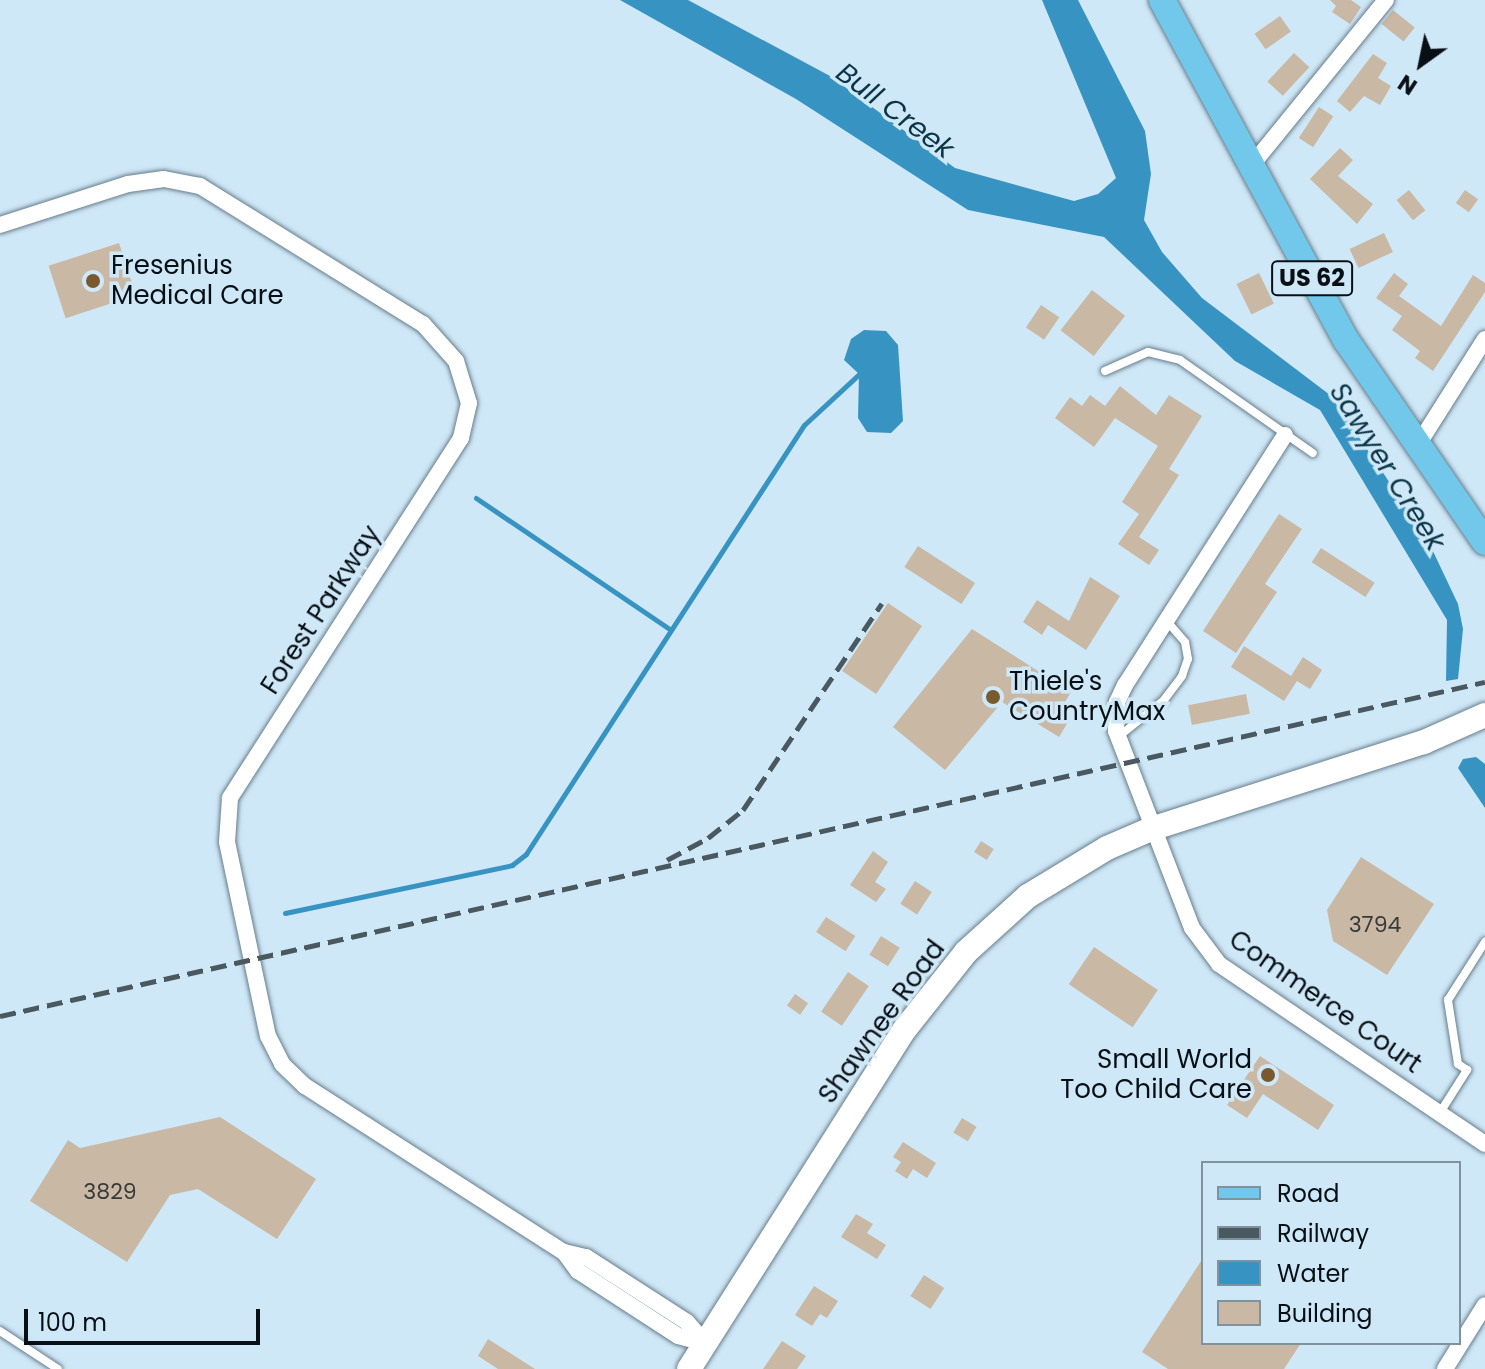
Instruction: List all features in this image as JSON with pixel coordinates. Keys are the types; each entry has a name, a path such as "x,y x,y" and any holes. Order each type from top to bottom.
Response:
{"main road":[{"name":"US 62","path":"1162,0 1346,340 1416,448 1485,542"},
{"name":"Shawnee Road","path":"689,1369 938,984 1028,896 1107,848 1151,829 1424,742 1485,715"}],"street":[{"path":"1251,166 1386,0"},
{"name":"Forest Parkway","path":"0,225 128,184 164,179 200,186 423,324 456,361 469,403 461,438 236,783 227,842 268,1036 282,1064 305,1086 564,1252 578,1271 678,1336 705,1343"},
{"path":"1416,448 1485,339"},
{"path":"1118,738 1117,702 1285,435"},
{"name":"Commerce Court","path":"1118,738 1192,928 1219,964 1441,1111 1485,1144"},
{"path":"1461,1345 1484,1310"},
{"path":"1445,1369 1461,1345"}],"lane":[{"path":"1105,371 1148,352 1180,360 1313,453"},
{"path":"1118,738 1164,700 1182,676 1188,659 1185,642 1166,620"},
{"path":"1441,1111 1467,1070 1458,1064 1448,1000 1485,942"},
{"path":"0,1331 58,1369"}],"water":[{"path":"620,0 688,0 830,76 955,168 1074,201 1098,194 1116,178 1042,0 1078,0 1145,131 1151,174 1144,220 1162,252 1202,298 1330,395 1382,471 1431,547 1458,604 1463,629 1458,679 1446,681 1447,620 1320,410 1235,361 1104,237 968,210 796,99"},
{"path":"864,330 886,331 898,345 903,421 891,433 867,432 858,418 859,374 844,360 851,339"},
{"path":"1476,757 1485,764 1485,808 1458,768 1463,759"}],"building":[{"path":"1330,0 1351,0 1361,7 1350,24 1332,12 1336,6"},
{"path":"1393,10 1415,28 1403,42 1382,24"},
{"path":"1280,16 1291,32 1266,49 1255,34"},
{"path":"1294,53 1309,67 1283,96 1267,82"},
{"path":"1373,54 1387,63 1378,78 1391,86 1380,105 1364,96 1350,112 1337,101"},
{"path":"1319,107 1333,116 1313,147 1299,138"},
{"path":"1340,148 1353,160 1338,176 1373,204 1357,224 1310,179"},
{"path":"1409,190 1425,210 1413,220 1397,200"},
{"path":"1465,190 1478,199 1469,212 1456,203"},
{"path":"1384,233 1393,252 1358,268 1350,249"},
{"name":"Fresenius Medical Care","path":"119,243 136,295 66,318 49,266"},
{"path":"1259,273 1274,304 1251,315 1237,284"},
{"path":"1394,273 1408,284 1399,296 1441,326 1473,275 1485,283 1485,292 1433,371 1415,358 1420,351 1392,330 1402,316 1376,298"},
{"path":"1092,290 1125,316 1094,356 1061,330"},
{"path":"1041,305 1059,317 1044,340 1026,327"},
{"path":"1120,386 1156,415 1169,395 1202,416 1169,469 1179,475 1139,537 1159,550 1149,565 1118,544 1139,514 1122,502 1158,446 1115,418 1094,447 1055,418 1070,397 1082,406 1090,395 1105,406"},
{"path":"1279,514 1302,529 1265,584 1277,592 1236,653 1203,631"},
{"path":"918,546 975,583 961,604 904,567"},
{"path":"1321,548 1375,583 1365,597 1312,562"},
{"path":"1090,577 1120,596 1086,650 1048,625 1042,635 1023,622 1037,600 1069,621"},
{"path":"888,603 922,626 876,694 842,671"},
{"name":"Thiele's CountryMax","path":"972,629 1071,692 1057,715 1068,722 1059,737 1002,702 945,770 893,727"},
{"path":"1244,646 1291,676 1303,657 1322,670 1310,689 1297,681 1284,701 1231,667"},
{"path":"1246,694 1250,714 1192,725 1188,705"},
{"path":"981,841 994,849 987,860 974,852"},
{"path":"873,851 888,862 875,882 886,889 876,902 850,885"},
{"path":"1361,857 1434,904 1387,975 1333,941 1327,910"},
{"path":"915,881 932,892 917,915 900,904"},
{"path":"826,917 855,936 846,951 816,932"},
{"path":"881,936 900,948 888,966 869,955"},
{"path":"1094,947 1158,990 1133,1027 1069,984"},
{"path":"848,972 869,986 842,1026 821,1012"},
{"path":"795,994 808,1003 800,1015 787,1005"},
{"name":"Small World Too Child Care","path":"1260,1056 1334,1105 1318,1130 1263,1094 1247,1118 1227,1105"},
{"path":"220,1117 316,1179 277,1239 198,1189 170,1195 127,1262 30,1201 68,1140 80,1148"},
{"path":"962,1118 977,1127 968,1141 953,1133"},
{"path":"903,1142 936,1163 927,1178 913,1169 907,1179 895,1171 901,1162 893,1157"},
{"path":"856,1214 873,1224 867,1233 886,1245 877,1259 841,1237"},
{"path":"1201,1261 1201,1345 1300,1345 1284,1369 1168,1369 1142,1352"},
{"path":"924,1275 944,1288 931,1309 910,1296"},
{"path":"814,1286 838,1301 827,1318 820,1314 812,1326 795,1315"},
{"path":"488,1339 535,1369 498,1369 478,1356"},
{"path":"782,1341 806,1356 797,1369 763,1369"}],"waterway":[{"path":"285,913 512,865 526,854 804,425 859,374"},
{"path":"476,498 671,630"}],"railway":[{"path":"667,860 708,838 743,810 882,603"},
{"path":"0,1016 1485,682"}],"place":[{"name":"Fresenius Medical Care","path":"93,281"},
{"name":"Thiele's CountryMax","path":"993,697"},
{"name":"Small World Too Child Care","path":"1268,1075"}],"water label":[{"name":"Bull Creek","path":"895,111"},
{"name":"Sawyer Creek","path":"1387,467"}]}
